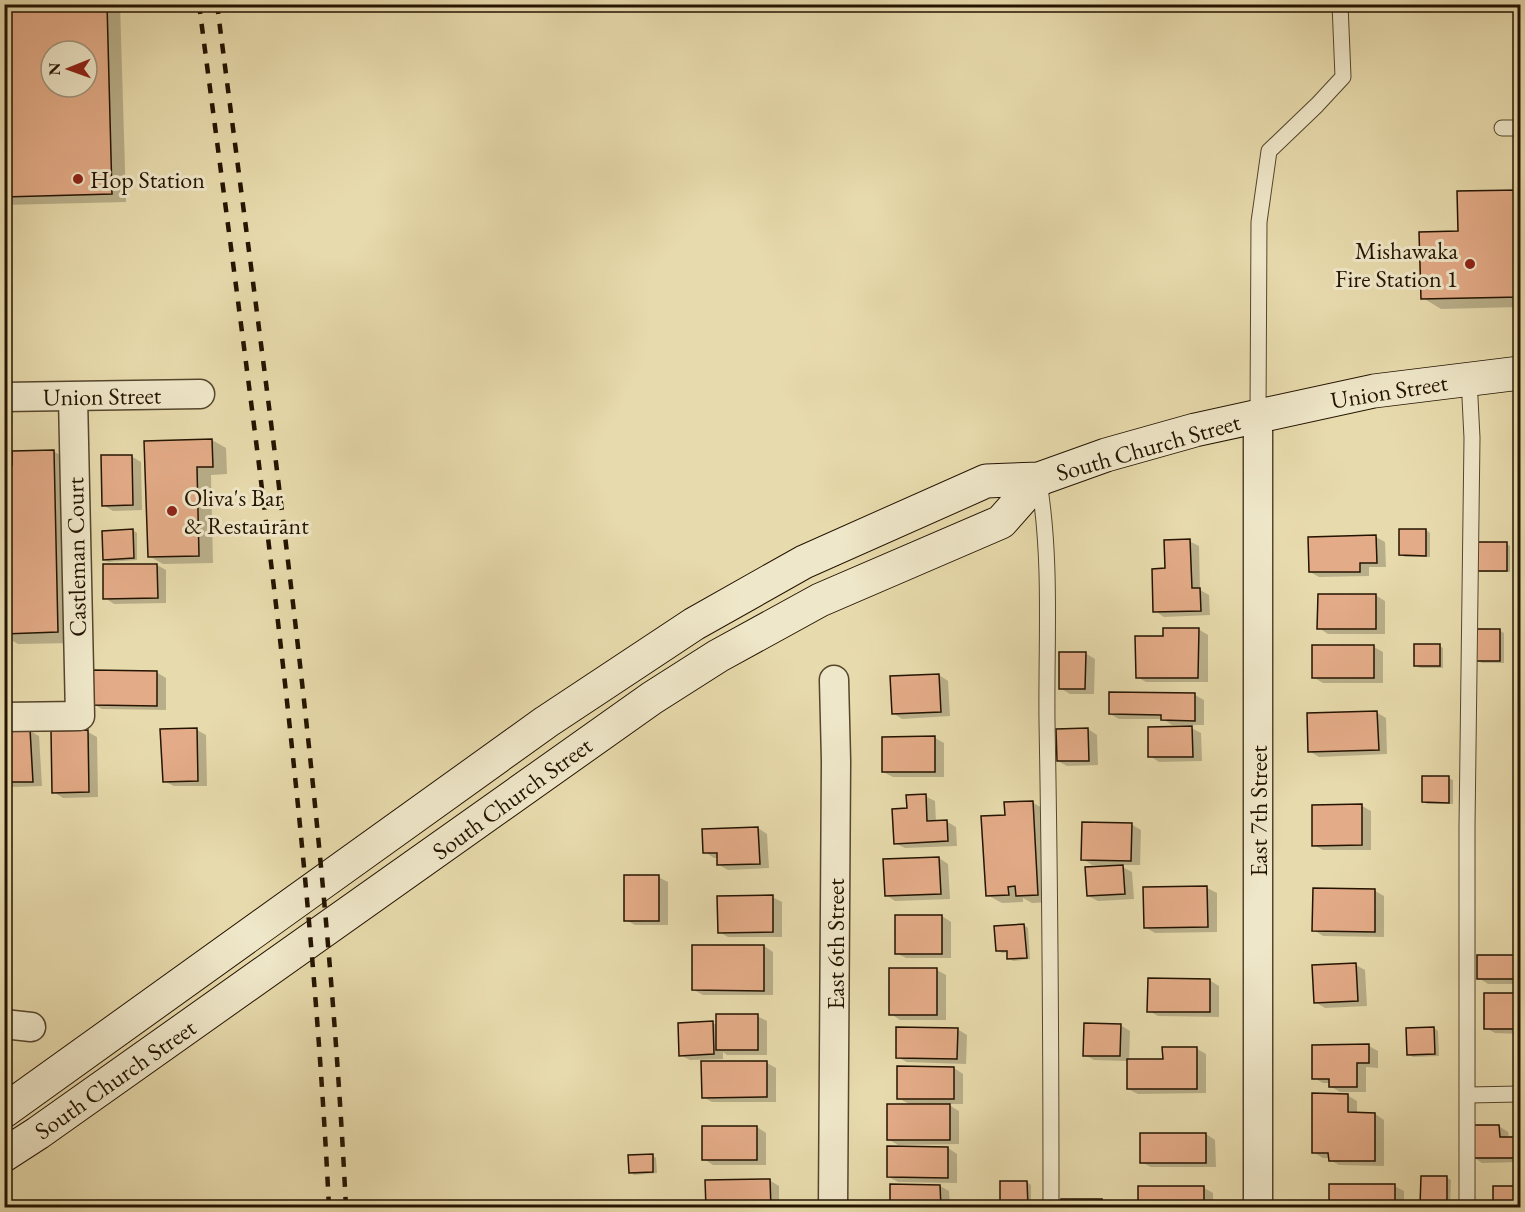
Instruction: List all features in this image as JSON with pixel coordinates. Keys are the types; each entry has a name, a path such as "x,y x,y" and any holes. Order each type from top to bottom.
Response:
{"main road":[{"name":"Union Street","path":"1258,415 1374,391 1521,373"},
{"name":"South Church Street","path":"4,1111 537,728 694,624 804,562 986,481 1039,479 1117,452 1195,429 1258,415"},
{"name":"South Church Street","path":"4,1155 39,1133 652,698 718,656 820,600 1001,522 1039,479"}],"street":[{"name":"Union Street","path":"4,397 200,394"},
{"name":"Castleman Court","path":"4,717 80,716 73,397"},
{"name":"East 7th Street","path":"1258,415 1258,1208"},
{"name":"East 6th Street","path":"833,1208 836,773 834,680"}],"lane":[{"path":"1258,415 1259,222 1269,151 1317,105 1342,77 1340,4"},
{"path":"1502,128 1521,128"},
{"path":"1467,1208 1467,826 1472,438 1469,378"},
{"path":"1039,479 1047,560 1051,1208"},
{"path":"1468,1095 1521,1094"}],"building":[{"path":"4,4 107,4 112,194 4,197"},
{"name":"Mishawaka Fire Station 1","path":"1520,190 1520,297 1421,299 1419,232 1458,231 1457,191"},
{"name":"Oliva's Bar & Restaurant","path":"212,439 213,467 197,467 199,556 148,557 144,441"},
{"path":"54,450 58,632 4,634 4,466 12,465 12,451"},
{"path":"101,455 132,455 133,505 102,506"},
{"path":"133,529 134,558 103,560 102,531"},
{"path":"1399,529 1426,529 1426,556 1399,555"},
{"path":"1376,535 1377,563 1360,563 1360,572 1309,572 1308,537"},
{"path":"1190,539 1192,588 1200,588 1201,611 1153,612 1152,569 1165,568 1164,540"},
{"path":"1475,542 1507,542 1507,571 1475,571"},
{"path":"103,564 157,564 158,598 103,599"},
{"path":"1318,594 1376,594 1376,629 1317,629"},
{"path":"1163,628 1199,628 1198,678 1136,678 1135,636 1163,636"},
{"path":"1476,629 1500,629 1500,661 1476,661"},
{"path":"1414,644 1440,644 1440,666 1414,666"},
{"path":"1312,645 1374,645 1374,678 1312,678"},
{"path":"1059,652 1086,652 1085,689 1059,689"},
{"path":"91,670 157,671 157,706 92,705"},
{"path":"939,674 941,712 892,714 890,676"},
{"path":"1109,692 1195,693 1195,721 1161,720 1161,715 1109,714"},
{"path":"1377,711 1379,750 1308,752 1307,713"},
{"path":"1192,726 1193,757 1148,757 1148,727"},
{"path":"197,728 198,781 163,782 160,729"},
{"path":"1088,728 1089,761 1057,761 1056,729"},
{"path":"30,729 33,782 4,782 4,730"},
{"path":"88,730 89,792 52,793 51,731"},
{"path":"935,736 935,772 882,772 882,737"},
{"path":"1422,776 1449,776 1449,803 1422,802"},
{"path":"926,794 927,821 947,820 948,841 894,844 892,809 907,808 906,795"},
{"path":"1033,801 1038,895 1016,896 1015,886 1008,887 1009,895 986,896 981,816 1005,815 1004,802"},
{"path":"1362,804 1362,845 1312,846 1312,805"},
{"path":"1082,822 1132,823 1131,861 1081,860"},
{"path":"758,827 760,864 717,865 717,853 703,853 702,829"},
{"path":"939,857 941,894 885,896 883,859"},
{"path":"1123,865 1125,894 1087,896 1085,867"},
{"path":"624,875 659,875 659,921 624,921"},
{"path":"1207,886 1208,927 1144,928 1143,887"},
{"path":"1313,888 1375,889 1375,932 1312,931"},
{"path":"773,895 773,932 718,933 717,896"},
{"path":"895,915 942,915 942,954 895,954"},
{"path":"1024,924 1027,958 1007,959 1007,951 996,951 994,926"},
{"path":"692,945 764,945 764,991 692,990"},
{"path":"1477,955 1519,955 1519,979 1477,979"},
{"path":"1356,963 1358,1001 1314,1003 1312,965"},
{"path":"889,968 937,968 937,1015 889,1015"},
{"path":"1148,978 1210,979 1210,1012 1147,1012"},
{"path":"1484,993 1520,993 1520,1029 1484,1029"},
{"path":"716,1014 758,1014 758,1050 716,1050"},
{"path":"713,1021 714,1054 679,1056 678,1023"},
{"path":"1084,1023 1121,1024 1120,1056 1083,1056"},
{"path":"896,1027 958,1028 957,1059 896,1058"},
{"path":"1434,1027 1435,1054 1407,1055 1406,1028"},
{"path":"1369,1044 1369,1063 1357,1063 1357,1087 1329,1087 1329,1079 1312,1079 1312,1045"},
{"path":"1162,1047 1197,1047 1197,1089 1127,1089 1127,1059 1163,1059"},
{"path":"701,1061 767,1061 767,1097 702,1098"},
{"path":"897,1066 954,1067 954,1099 897,1099"},
{"path":"1312,1093 1348,1094 1348,1112 1375,1113 1375,1161 1329,1161 1328,1153 1312,1153"},
{"path":"887,1104 950,1104 950,1140 887,1140"},
{"path":"1471,1125 1499,1125 1500,1137 1517,1137 1517,1158 1471,1158"},
{"path":"702,1126 757,1126 757,1160 702,1160"},
{"path":"1140,1133 1206,1133 1206,1163 1140,1163"},
{"path":"887,1146 948,1147 948,1178 887,1177"},
{"path":"653,1154 653,1172 629,1173 628,1155"},
{"path":"1421,1176 1447,1176 1447,1207 1420,1206"},
{"path":"770,1179 771,1208 706,1208 705,1180"},
{"path":"1000,1181 1027,1181 1028,1206 1000,1206"},
{"path":"890,1184 940,1185 941,1208 890,1208"},
{"path":"1329,1184 1395,1184 1395,1208 1329,1208"},
{"path":"1138,1186 1204,1186 1204,1208 1138,1208"},
{"path":"1493,1186 1520,1186 1520,1208 1493,1208"},
{"path":"1061,1199 1102,1199 1101,1208 1061,1208"}],"railway":[{"path":"199,4 258,455 293,755 308,906 329,1208"},
{"path":"217,4 275,454 310,755 325,906 346,1208"}],"place":[{"name":"Hop Station","path":"78,179"},
{"name":"Mishawaka Fire Station 1","path":"1470,264"},
{"name":"Oliva's Bar & Restaurant","path":"172,511"}]}
